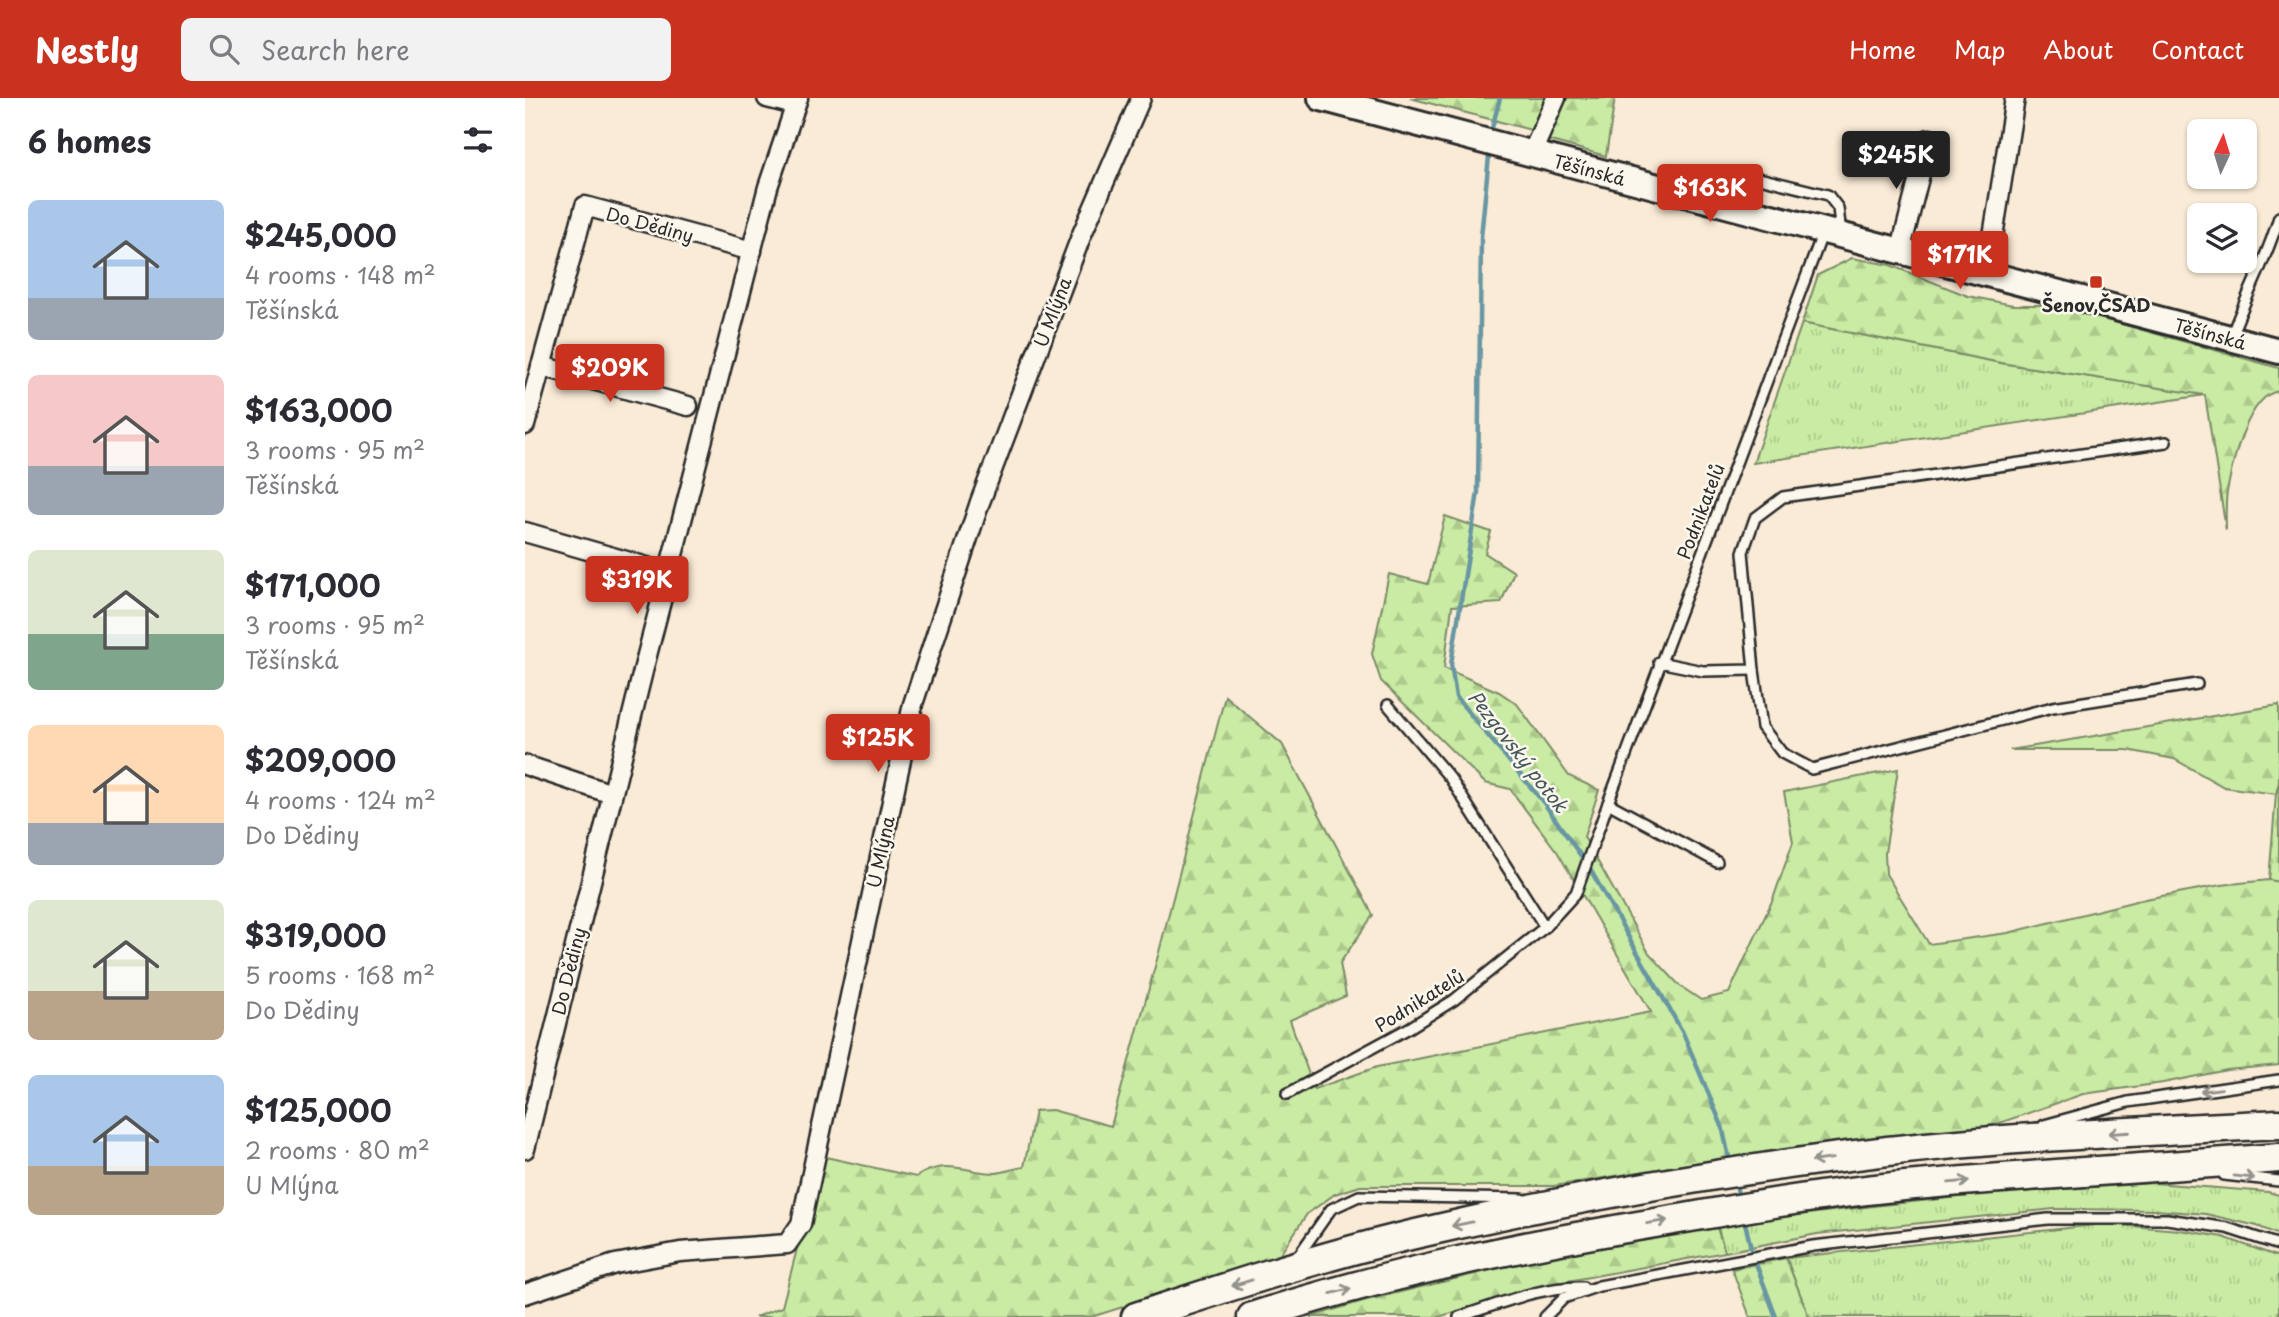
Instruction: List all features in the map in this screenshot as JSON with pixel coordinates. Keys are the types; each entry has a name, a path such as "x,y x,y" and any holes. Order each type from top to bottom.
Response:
{"highway":[{"path":"1136,1317 1290,1269 1410,1236 1577,1200 1735,1172 1889,1151 2279,1124"},
{"path":"1252,1317 1303,1300 1478,1256 1589,1233 1672,1220 1891,1187 2279,1158"}],"main road":[{"name":"Těšínská","path":"1321,98 2279,351"}],"street":[{"name":"Do Dědiny","path":"525,1149 768,187 796,102 767,98"},
{"name":"U Mlýna","path":"525,1294 615,1264 680,1252 787,1244 801,1224 913,704 980,502 1082,234 1141,98"},
{"path":"1532,153 1556,98"},
{"path":"1987,274 2015,98"},
{"path":"1900,252 1929,139"},
{"name":"Do Dědiny","path":"525,425 585,206 752,251"},
{"path":"541,366 688,406"},
{"path":"525,532 669,573"},
{"path":"525,765 613,794"}],"lane":[{"path":"1723,204 1733,179 1747,174 1828,195 1838,208 1832,233"},
{"path":"2231,338 2244,300 2265,259 2279,217"},
{"name":"Podnikatelů","path":"1287,1094 1409,1028 1454,1000 1545,927 1576,892 1660,662 1832,233"},
{"path":"2165,442 1783,497 1755,518 1743,552 1762,727 1783,753 1812,769 2053,707 2197,684"},
{"path":"1660,662 1703,671 1755,670"},
{"path":"1388,705 1450,778 1545,927"},
{"path":"1608,803 1717,862"},
{"path":"1982,1143 2128,1101 2279,1080"},
{"path":"2159,1167 2279,1181"},
{"path":"1290,1269 1331,1209 1359,1196 1577,1200"},
{"path":"1459,1317 1560,1287 1592,1287 1813,1246 2048,1219 2167,1219 2227,1228 2279,1245"},
{"path":"1545,1317 1555,1304 1564,1298 1592,1287"}],"green space":[{"path":"1410,98 1547,98 1531,130"},
{"path":"1566,98 1615,98 1606,156 1547,140"},
{"path":"1852,258 1890,265 1968,296 2013,305 2053,305 2279,368 2279,391 2268,395 2258,405 2237,449 2227,492 2226,530 2205,395 2001,363 1802,323 1818,275"},
{"path":"1802,323 2001,363 2205,395 1753,463"},
{"path":"1445,516 1491,532 1485,553 1514,572 1501,603 1452,606 1444,668 1499,692 1517,704 1569,776 1599,790 1584,837 1649,953 1680,986 1701,1000 1729,993 1773,899 1793,842 1784,792 1898,769 1885,853 1886,874 1929,944 2008,933 2140,900 2221,885 2269,880 2279,882 2279,1065 2227,1070 2163,1083 2083,1094 1988,1127 1707,1161 1554,1186 1360,1186 1335,1194 1307,1214 1277,1259 1091,1317 755,1317 782,1307 821,1156 916,1177 927,1171 947,1167 996,1173 1024,1167 1035,1111 1052,1110 1111,1126 1225,696 1282,744 1373,915 1340,963 1346,996 1290,1020 1314,1089 1377,1067 1651,1012 1558,853 1510,789 1485,783 1381,681 1372,654 1389,574 1428,584"},
{"path":"2279,705 2279,782 2276,794 2224,787 2174,759 2127,750 2010,750"},
{"path":"2279,782 2279,882 2269,880"},
{"path":"2154,1183 2279,1195 2279,1235 2257,1226 2206,1214 2156,1210 2054,1209 1817,1234 1725,1252 1717,1225 1989,1194"},
{"path":"2105,1224 2180,1230 2223,1237 2279,1257 2279,1317 1809,1317 1786,1258"},
{"path":"1716,1225 1725,1252 1530,1288 1439,1317 1310,1317 1363,1301 1604,1243"},
{"path":"1786,1258 1809,1317 1750,1317 1732,1269"}],"waterway":[{"name":"Pezgovský potok","path":"1492,128 1500,98"},
{"name":"Pezgovský potok","path":"1489,156 1481,237 1478,492 1451,664 1456,697 1544,803 1590,869 1683,1033 1722,1126 1730,1162"},
{"name":"Pezgovský potok","path":"1735,1180 1739,1199"},
{"name":"Pezgovský potok","path":"1744,1218 1752,1253 1776,1317"}],"place":[{"name":"Šenov,ČSAD","path":"2096,282"}]}
